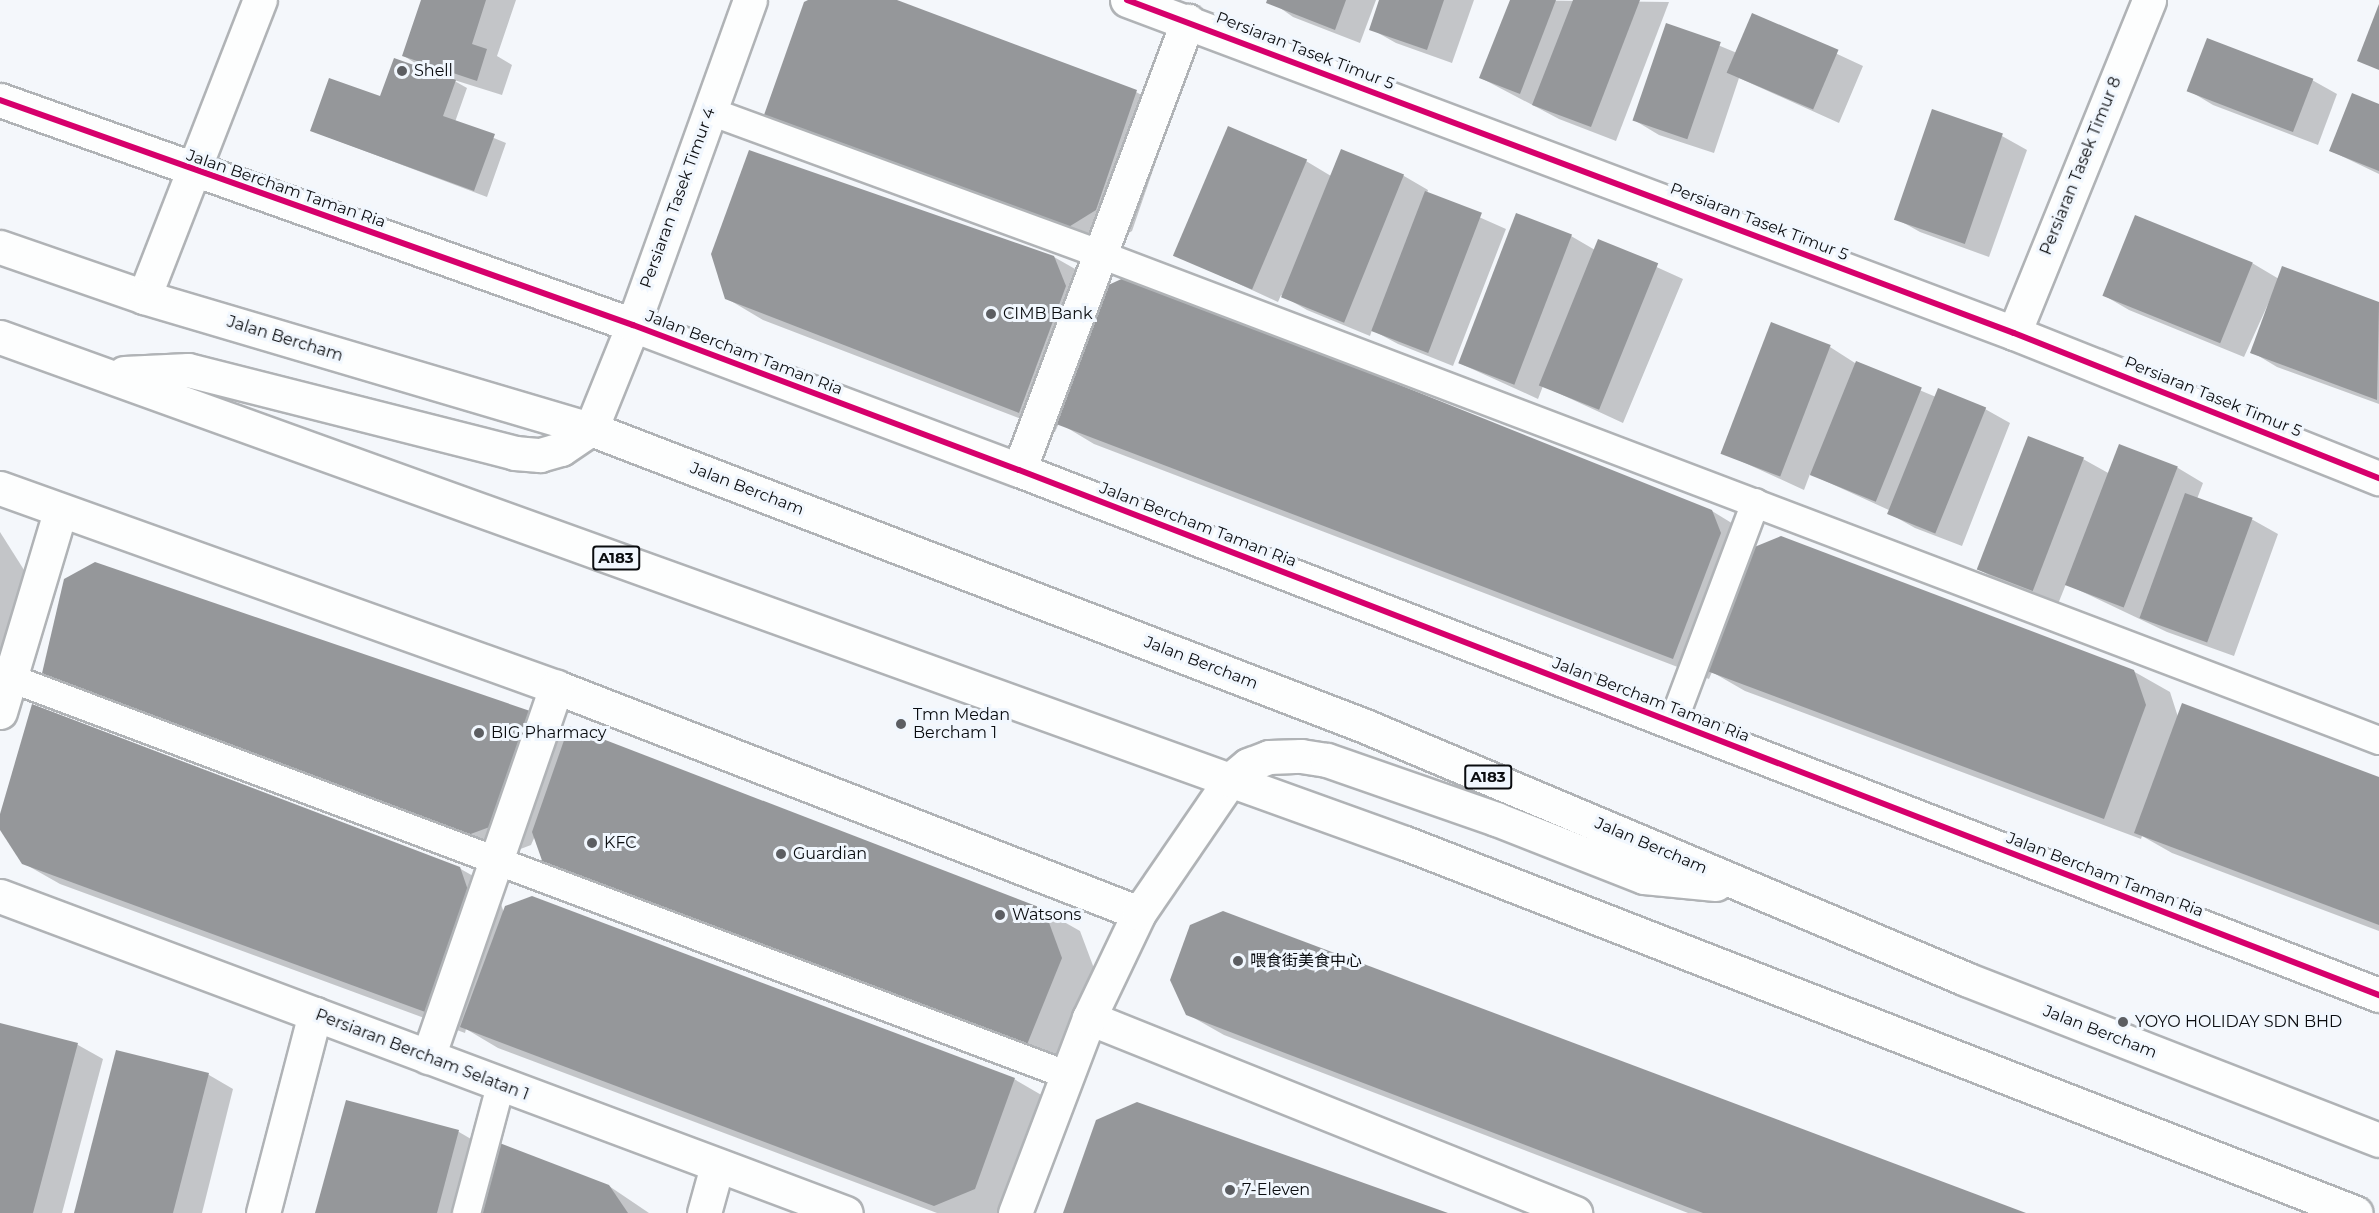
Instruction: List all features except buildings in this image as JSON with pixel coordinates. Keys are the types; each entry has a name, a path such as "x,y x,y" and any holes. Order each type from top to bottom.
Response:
{"street":[{"path":"144,297 260,0"},
{"name":"Persiaran Tasek Timur 5","path":"1127,0 2014,333 2379,478"},
{"name":"Persiaran Tasek Timur 8","path":"2014,333 2149,0"},
{"name":"Persiaran Tasek Timur 4","path":"591,429 633,325 710,111 745,2"},
{"path":"1019,470 1188,21"},
{"name":"Jalan Bercham Taman Ria","path":"0,100 633,325 1019,470 2379,995"},
{"name":"Jalan Bercham","path":"0,247 144,297 591,429 1365,726 1966,979 2379,1140"},
{"name":"A183","path":"0,337 1416,847 2356,1213"},
{"path":"107,374 188,370 515,453 540,455 561,449 591,429"},
{"path":"0,488 60,512 556,687 1139,913"},
{"path":"0,712 5,676 60,512"},
{"path":"428,1057 556,687"},
{"path":"1015,1213 1089,1018 1139,913 1230,780 1248,765 1269,757 1301,756 1327,760 1496,819 1644,877 1746,886"},
{"name":"Persiaran Bercham Selatan 1","path":"0,896 846,1213"},
{"path":"263,1213 315,1014"},
{"path":"1089,1018 1564,1211"},
{"path":"704,1213 717,1166"}],"lane":[{"path":"710,111 1100,254 2379,740"},
{"path":"1672,723 1755,502"},
{"path":"5,676 1068,1075"},
{"path":"466,1213 500,1085"}],"cycle path":[{"path":"1127,0 2014,333 2379,478"},
{"path":"0,100 633,325 1019,470 2379,995"}],"place":[{"name":"Shell","path":"402,71"},
{"name":"CIMB Bank","path":"991,314"},
{"name":"Tmn Medan Bercham 1","path":"901,724"},
{"name":"BIG Pharmacy","path":"479,733"},
{"name":"KFC","path":"592,843"},
{"name":"Guardian","path":"781,854"},
{"name":"Watsons","path":"1000,915"},
{"name":"喂食街美食中心","path":"1238,961"},
{"name":"YOYO HOLIDAY SDN BHD","path":"2123,1022"},
{"name":"7-Eleven","path":"1230,1190"}]}
